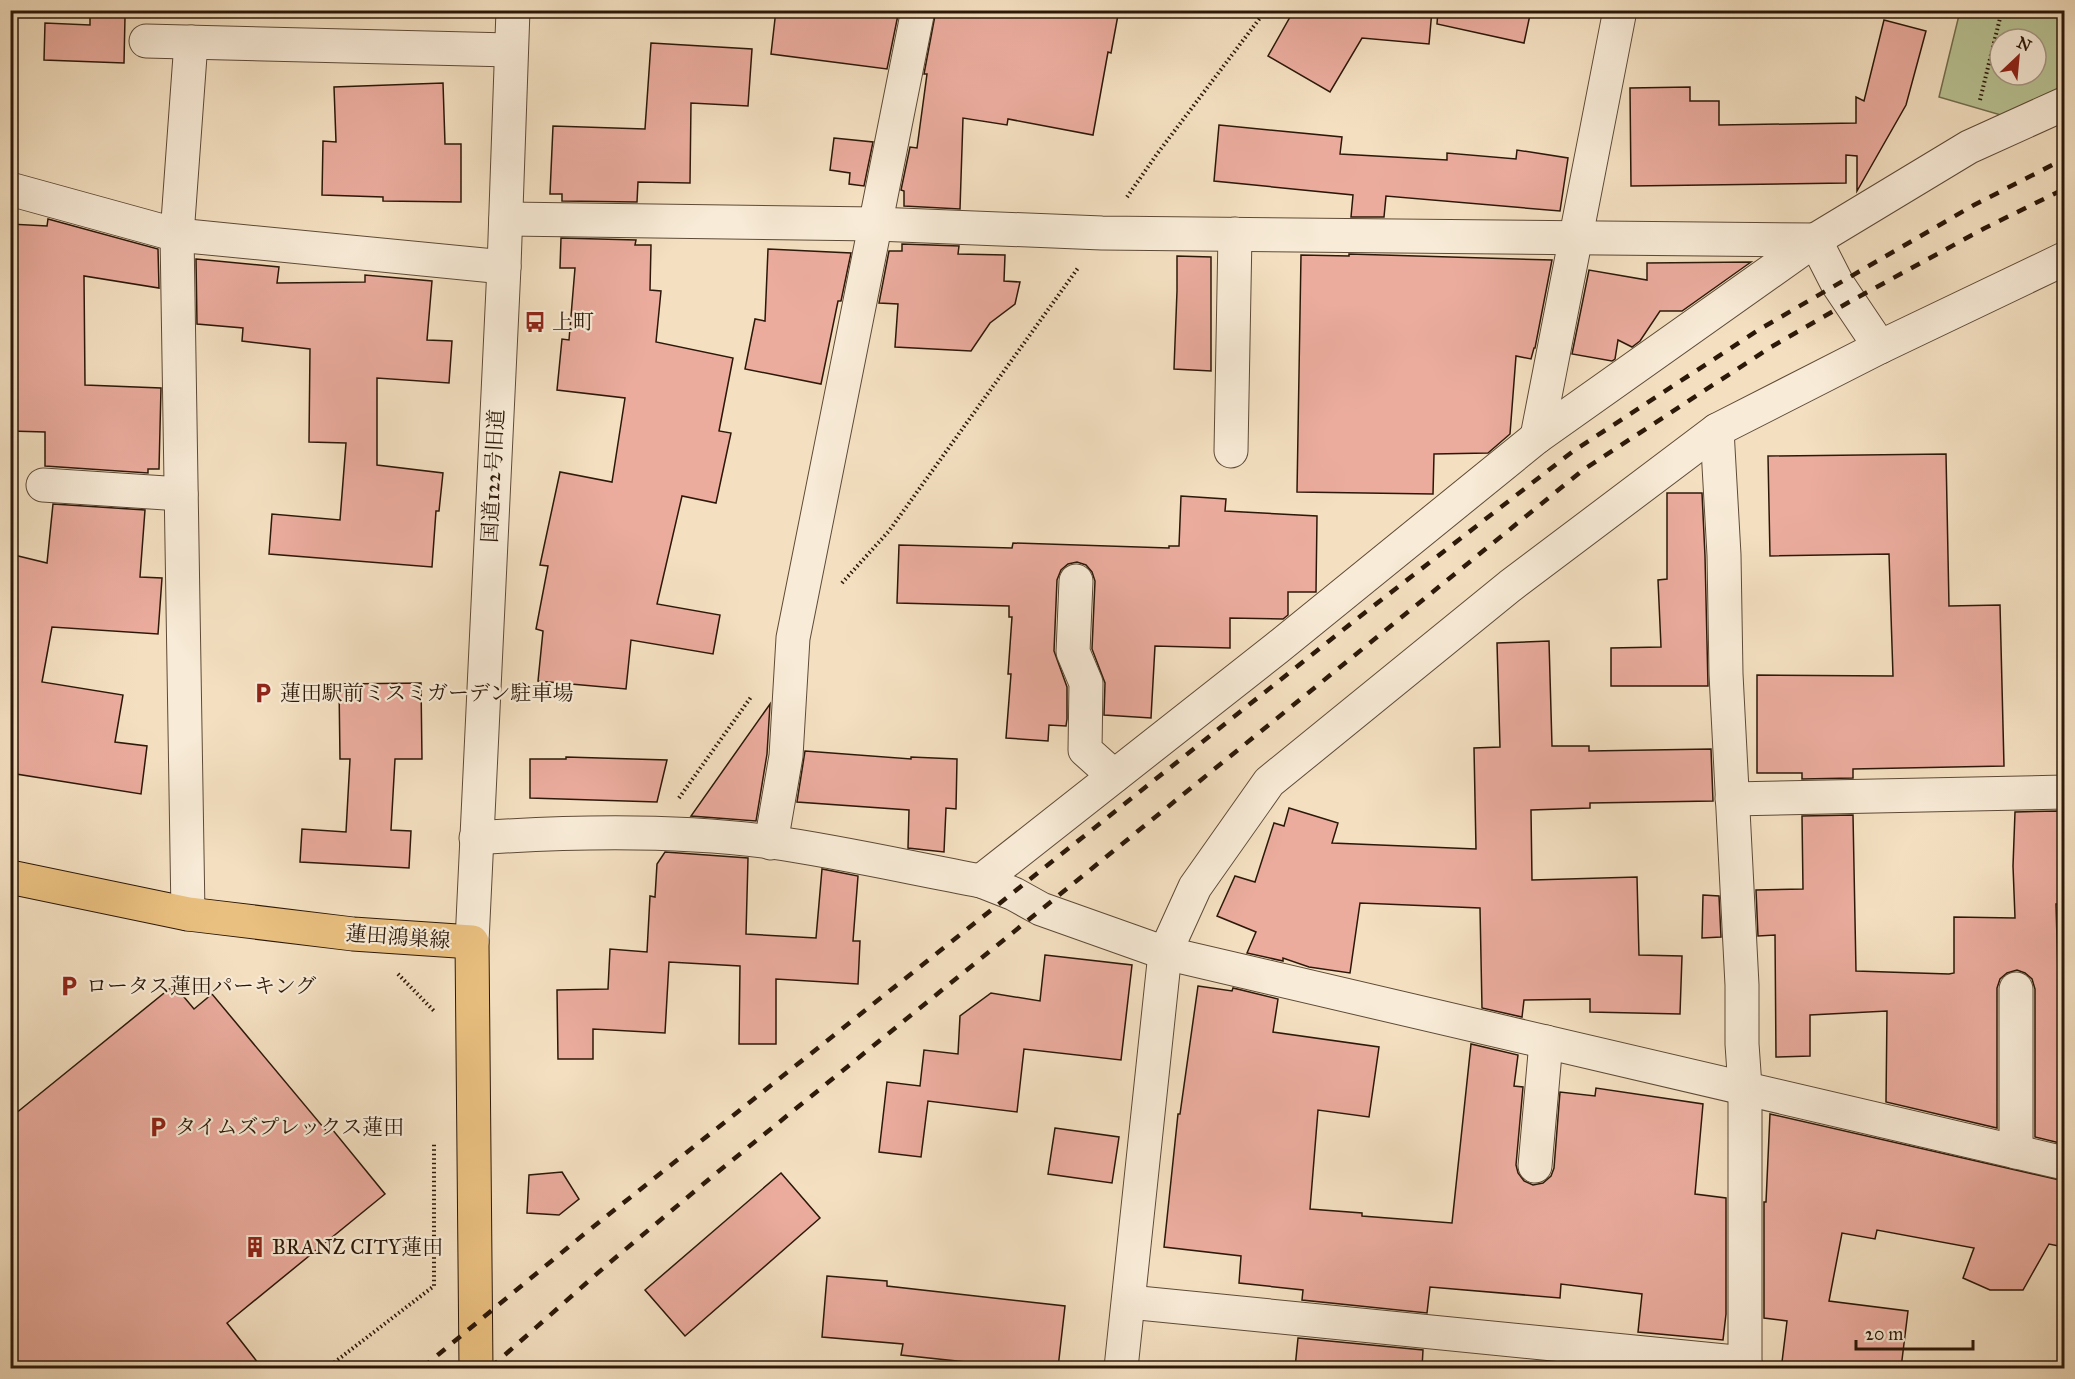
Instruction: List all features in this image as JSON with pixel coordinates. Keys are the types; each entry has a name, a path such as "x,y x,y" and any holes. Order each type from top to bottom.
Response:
{"main road":[{"name":"蓮田鴻巣線","path":"10,877 188,914 353,934 472,942 476,1368"}],"street":[{"name":"国道122号旧道","path":"472,942 504,267 513,10"},
{"path":"771,843 786,756 793,638 918,10"},
{"path":"1538,438 1620,10"},
{"path":"146,41 511,50"},
{"path":"188,914 177,235 190,42"},
{"path":"981,881 1277,648 1538,438 1815,240 1970,147 2064,104"},
{"path":"10,189 177,235 504,267"},
{"path":"506,219 876,224 1102,233 1815,240"},
{"path":"1231,451 1235,234"},
{"path":"1815,240 1837,284 1880,347"},
{"path":"1121,1368 1165,953 1195,887 1269,782 1510,586 1717,430 1880,347 2064,259"},
{"path":"1129,1302 1745,1366 1745,1088 1742,985 1726,674 1724,555 1717,430"},
{"path":"43,485 181,494"},
{"path":"1076,581 1073,652 1086,683 1085,750 1114,776"},
{"path":"1732,800 2064,792"},
{"path":"476,838 537,834 654,834 716,837 771,843 981,881 1014,894 1041,909 1165,953 2064,1163"},
{"path":"2016,989 2016,1152"},
{"path":"1535,1166 1546,1042"}],"path":[{"path":"837,589 889,531 1030,336 1157,154 1266,10"},
{"path":"1970,147 2002,10"},
{"path":"654,834 753,694"},
{"path":"394,971 434,1011 434,1023"},
{"path":"327,1368 434,1286 434,1131"}],"green space":[{"path":"1960,11 2064,11 2064,93 2011,118 1939,97"}],"building":[{"path":"776,10 899,10 887,69 771,54"},
{"path":"936,10 1092,10 1118,15 1111,53 1108,52 1093,135 1008,119 1007,125 963,118 960,209 904,206 904,191 901,190 910,147 917,148 927,74 924,74"},
{"path":"1294,10 1432,10 1429,44 1362,38 1330,92 1268,56"},
{"path":"1438,10 1531,10 1524,43 1437,24"},
{"path":"90,16 125,17 124,63 44,60 45,23 90,25"},
{"path":"1884,20 1926,31 1906,105 1857,191 1857,156 1846,155 1846,183 1631,186 1630,88 1690,87 1690,101 1719,101 1719,125 1856,123 1856,97 1864,101"},
{"path":"651,43 752,49 748,106 691,103 690,183 638,182 637,202 562,201 562,194 550,194 553,126 645,129"},
{"path":"443,83 445,144 461,144 461,202 383,201 383,197 322,195 323,141 336,142 334,87"},
{"path":"1219,125 1342,137 1340,154 1447,160 1447,153 1516,159 1517,150 1568,158 1560,211 1386,196 1384,217 1351,217 1353,195 1214,181"},
{"path":"834,138 873,142 864,186 849,184 850,173 830,170"},
{"path":"48,219 158,249 159,288 84,276 85,385 161,388 159,469 148,469 148,473 45,466 45,432 10,431 10,224 47,226"},
{"path":"561,238 636,240 635,245 651,245 650,290 661,291 656,342 733,358 719,431 731,433 716,503 682,496 657,604 720,615 713,654 631,640 626,689 538,681 543,631 536,629 548,566 540,565 560,472 612,482 625,398 557,390 562,339 569,340 575,268 560,268"},
{"path":"902,244 959,246 958,254 1005,255 1004,281 1020,282 1015,304 990,323 971,351 895,347 898,304 879,303 889,251 902,251"},
{"path":"768,249 851,253 841,301 838,301 821,384 745,369 755,319 765,321"},
{"path":"1349,254 1552,260 1531,359 1516,356 1510,434 1488,453 1434,454 1433,494 1297,492 1301,255 1349,256"},
{"path":"1177,256 1211,257 1211,371 1174,369"},
{"path":"196,259 279,267 277,283 365,282 365,275 432,281 427,340 452,341 449,383 377,378 377,465 443,473 439,511 436,511 432,567 269,554 272,514 340,520 346,443 309,442 310,349 242,341 243,328 197,324"},
{"path":"1751,262 1682,311 1660,311 1640,341 1632,347 1618,340 1615,359 1612,361 1572,354 1589,270 1647,280 1647,263"},
{"path":"1946,454 1949,606 2000,605 2004,766 1853,769 1853,778 1802,779 1802,773 1757,773 1757,675 1893,676 1889,554 1770,556 1768,456"},
{"path":"1667,493 1702,493 1708,686 1611,686 1611,648 1661,647 1658,580 1667,579"},
{"path":"1181,496 1226,499 1225,511 1317,516 1316,592 1288,592 1288,615 1283,619 1230,618 1230,648 1155,646 1151,718 1104,715 1105,683 1092,649 1095,581 1086,565 1077,562 1068,564 1061,570 1057,580 1054,651 1067,687 1067,719 1066,726 1049,725 1048,741 1006,738 1011,674 1008,674 1012,617 1009,617 1009,606 897,603 899,545 1012,548 1013,543 1169,548 1169,546 1179,546"},
{"path":"53,504 145,510 140,577 162,578 158,634 52,627 42,682 123,695 115,742 147,746 141,794 10,773 10,554 47,563"},
{"path":"1549,641 1552,746 1589,746 1589,751 1711,749 1713,801 1590,803 1590,808 1531,810 1532,880 1637,877 1639,955 1682,956 1680,1014 1590,1012 1590,999 1524,1000 1522,1017 1482,1008 1480,908 1360,903 1350,973 1309,967 1283,958 1283,961 1247,953 1256,932 1217,916 1235,876 1255,882 1274,823 1284,826 1289,808 1338,823 1332,843 1476,849 1474,748 1500,747 1497,643"},
{"path":"421,683 422,759 395,759 391,830 411,831 409,868 300,862 302,829 346,832 350,759 340,759 339,684"},
{"path":"770,704 767,754 756,821 691,816"},
{"path":"805,751 911,759 911,757 957,759 956,809 946,808 944,852 908,848 909,810 797,802"},
{"path":"566,757 667,760 657,802 530,798 530,759 566,759"},
{"path":"2058,811 2059,904 2056,904 2058,973 2064,973 2064,1144 2035,1137 2035,989 2032,979 2017,970 2007,973 2000,979 1997,988 1997,1128 1886,1102 1887,1011 1810,1015 1810,1056 1776,1057 1775,935 1758,936 1756,890 1803,889 1802,816 1853,815 1856,971 1949,974 1954,973 1954,917 2015,918 2013,866 2015,812"},
{"path":"665,852 748,858 746,934 816,938 822,869 858,876 853,941 860,941 858,984 776,979 776,1044 739,1044 740,966 669,962 665,1033 593,1029 593,1059 558,1059 557,990 608,989 610,949 647,952 650,896 655,897 657,864"},
{"path":"1703,895 1719,896 1721,937 1702,938"},
{"path":"1045,955 1132,965 1121,1060 1024,1049 1017,1112 928,1101 921,1157 879,1152 887,1082 920,1086 924,1050 958,1054 960,1016 991,993 1040,1001"},
{"path":"174,985 194,1009 212,994 328,1133 332,1129 385,1194 227,1323 262,1368 10,1368 10,1118"},
{"path":"1198,986 1232,991 1233,988 1278,999 1273,1032 1379,1047 1369,1117 1318,1110 1310,1209 1362,1213 1362,1216 1452,1223 1471,1044 1518,1055 1514,1086 1523,1087 1516,1165 1524,1181 1533,1185 1543,1183 1551,1176 1554,1168 1560,1092 1595,1096 1596,1088 1703,1104 1695,1194 1726,1198 1726,1314 1723,1340 1638,1332 1642,1294 1561,1284 1560,1298 1430,1287 1427,1313 1302,1300 1303,1290 1239,1283 1241,1256 1164,1247 1178,1114 1180,1114"},
{"path":"1770,1114 2064,1181 2064,1247 2049,1244 2023,1290 1990,1290 1963,1278 1974,1248 1877,1230 1875,1239 1842,1233 1829,1301 1908,1311 1901,1368 1832,1368 1782,1362 1787,1321 1764,1318 1764,1202 1766,1202"},
{"path":"1055,1128 1119,1137 1112,1183 1048,1174"},
{"path":"562,1172 579,1199 559,1215 527,1213 529,1175"},
{"path":"781,1173 820,1218 685,1336 645,1290"},
{"path":"827,1276 887,1281 887,1286 1065,1306 1058,1368 1022,1368 901,1355 903,1344 822,1337"},
{"path":"1298,1338 1423,1350 1422,1368 1295,1368"}],"railway":[{"path":"422,1368 583,1235 1358,618 1572,452 1760,329 1974,205 2064,159"},
{"path":"490,1368 714,1175 1583,470 1771,347 1985,228 2064,189"}],"place":[{"name":"上町","path":"535,322"},
{"name":"蓮田駅前ミスミガーデン駐車場","path":"263,693"},
{"name":"ロータス蓮田パーキング","path":"69,986"},
{"name":"タイムズプレックス蓮田","path":"158,1127"},
{"name":"BRANZ CITY蓮田","path":"255,1247"}]}
